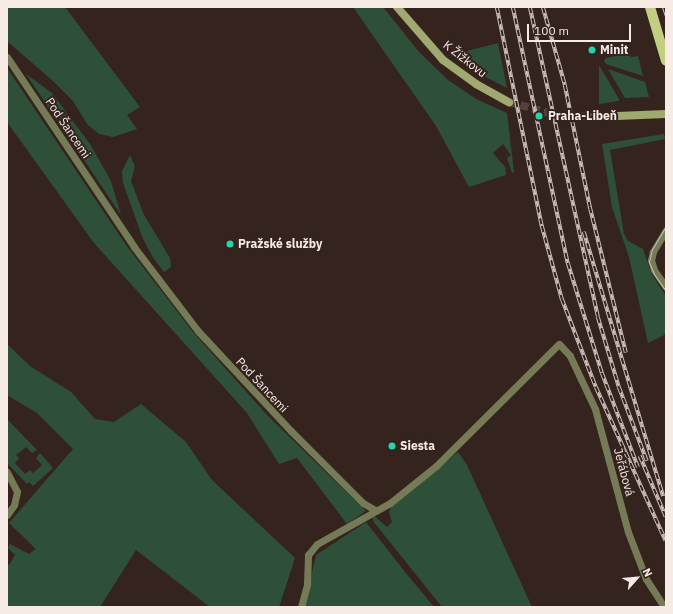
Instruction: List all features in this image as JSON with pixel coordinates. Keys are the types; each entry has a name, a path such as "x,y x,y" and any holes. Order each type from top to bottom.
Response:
{"main road":[{"name":"K Žižkovu","path":"397,7 443,60 476,84 509,102"},
{"path":"650,7 666,61"},
{"path":"593,117 666,114"}],"street":[{"name":"Pod Šancemi","path":"7,57 134,247 198,331 291,432 363,503 375,510"},
{"path":"666,230 653,252 651,260 654,270 666,287"},
{"name":"Jeřábová","path":"375,510 390,503 436,466 559,344 570,356 596,409 628,532 646,579 664,607"},
{"path":"7,472 17,492 14,504 7,515"},
{"path":"301,607 307,584 308,555 317,544 338,531 351,526 375,510"}],"green space":[{"path":"7,7 65,7 140,107 127,115 137,129 113,137 99,134 87,124 73,101 53,81 7,41"},
{"path":"353,7 383,7 419,52 448,80 476,99 507,113 514,172 512,173 507,158 511,155 503,144 493,153 505,167 506,175 469,187 436,126"},
{"path":"498,43 507,88 480,74 455,54"},
{"path":"630,53 631,57 638,56 643,76 606,64 604,61 606,58"},
{"path":"599,65 619,99 619,101 599,104"},
{"path":"7,68 126,245 193,332 267,415 366,511 347,524 297,458 279,464 247,413 94,243 7,122"},
{"path":"608,69 645,82 649,97 625,98"},
{"path":"26,74 52,93 90,144 111,181 121,215"},
{"path":"664,134 665,139 610,150 624,234 628,241 643,249 652,275 666,296 666,334 648,343 629,257 612,207 602,144"},
{"path":"130,155 135,166 131,181 144,215 170,258 171,267 164,272 154,259 143,239 123,183 122,171"},
{"path":"7,344 30,366 71,392 95,419 114,422 141,404 186,442 212,480 295,558 279,607 210,607 136,550 100,607 7,607 7,564 9,565 15,555 8,548 10,544 29,554 36,549 9,523 73,449 37,413 7,395"},
{"path":"7,419 37,450 32,453 26,447 16,455 19,458 15,463 25,474 30,470 33,473 42,465 36,458 40,453 53,468 33,486 29,482 27,484 7,463"},
{"path":"458,452 467,465 532,607 442,607 373,521 372,514 387,527 392,522 389,512 392,506"},
{"path":"366,522 434,607 304,607 316,555"}],"tunnel":[{"path":"509,102 556,115 593,117"}],"tram line":[{"path":"662,7 666,19"},
{"path":"666,226 652,249 649,262 654,274 666,291"}],"railway":[{"path":"497,7 542,226 562,299 596,387 666,541"},
{"path":"513,7 568,263 602,373 638,467"},
{"path":"530,7 598,317 619,387 647,461"},
{"path":"543,7 565,85 590,207 626,353"},
{"path":"584,232 663,496"},
{"path":"640,456 666,517"}],"place":[{"name":"Minit","path":"592,50"},
{"name":"Praha-Libeň","path":"539,116"},
{"name":"Pražské služby","path":"230,244"},
{"name":"Siesta","path":"392,446"}]}
